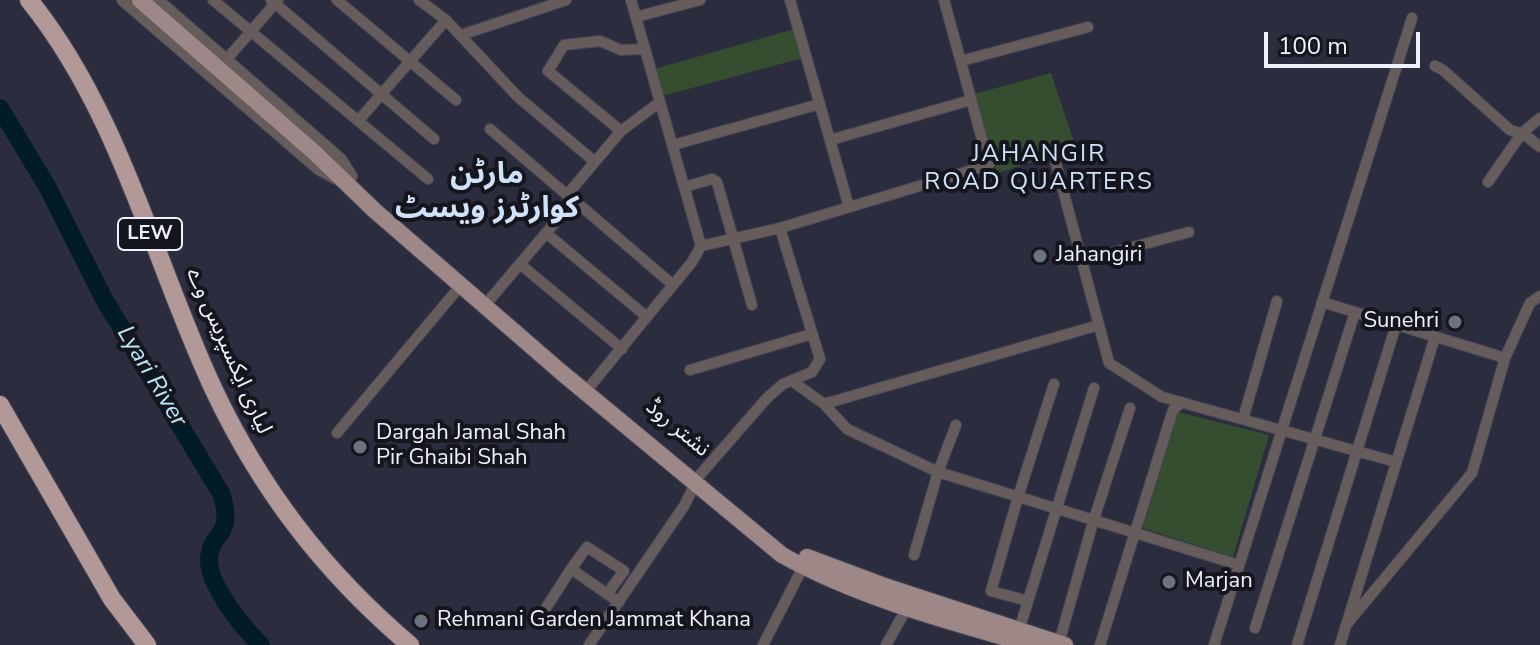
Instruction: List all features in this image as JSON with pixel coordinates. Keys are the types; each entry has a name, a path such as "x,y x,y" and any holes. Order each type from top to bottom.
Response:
{"highway":[{"name":"لیاری ایکسپریس وے","path":"29,0 68,55 97,109 199,355 243,446 296,528 339,578 410,645"},
{"path":"0,405 112,599 147,645"}],"main road":[{"name":"نشتر روڈ","path":"140,0 315,153 491,298 782,555 803,567 907,608 1031,645"},
{"name":"نشتر روڈ","path":"349,178 461,285 697,480 793,552 882,585 1062,644"}],"street":[{"name":"نشتر روڈ","path":"123,0 319,169 349,178"},
{"name":"نشتر روڈ","path":"157,0 340,159 349,178"},
{"path":"213,0 428,179"},
{"path":"337,0 456,100"},
{"path":"419,0 446,20 518,97 595,162"},
{"path":"461,35 566,0"},
{"path":"591,385 692,262 701,246 631,0"},
{"path":"636,17 700,0"},
{"path":"790,0 849,207"},
{"path":"701,246 780,228 989,165 944,0"},
{"path":"227,59 275,1 434,139"},
{"path":"1214,645 1412,18"},
{"path":"358,121 446,20"},
{"path":"961,61 1088,27"},
{"path":"621,131 548,71 564,45 600,41 621,50 645,49"},
{"path":"1435,66 1510,130 1522,133 1540,147"},
{"path":"830,140 971,100"},
{"path":"491,298 546,233 595,162 621,131 660,102"},
{"path":"673,145 820,104"},
{"path":"1488,182 1522,133 1540,118"},
{"path":"490,129 673,285"},
{"path":"1054,156 1109,363 1162,397 1396,462"},
{"path":"684,187 715,180 752,305"},
{"path":"589,645 684,506 697,480 767,398 783,384 812,372 820,359 780,228"},
{"path":"1081,261 1189,232"},
{"path":"546,233 647,317"},
{"path":"520,264 622,349"},
{"path":"337,433 461,285"},
{"path":"1346,625 1472,473 1505,358 1530,303 1540,296"},
{"path":"1243,419 1277,301"},
{"path":"1322,302 1505,358"},
{"path":"1255,628 1355,312"},
{"path":"824,404 1099,325"},
{"path":"1297,645 1396,325"},
{"path":"690,370 812,334"},
{"path":"1340,645 1435,337"},
{"path":"792,381 824,404 847,429 938,472 1239,565"},
{"path":"1028,601 991,591 1054,384"},
{"path":"1019,630 1094,388"},
{"path":"1100,645 1173,410 1182,402"},
{"path":"1062,644 1093,522 1130,408"},
{"path":"914,555 938,472 956,425"},
{"path":"544,611 587,547 624,571 607,594"},
{"path":"763,645 803,567"},
{"path":"571,569 619,602"},
{"path":"886,645 907,608"}],"green space":[{"path":"798,28 806,57 659,97 651,70"},
{"path":"1051,73 1076,148 997,173 974,94"},
{"path":"1178,412 1269,435 1233,557 1143,528"}],"waterway":[{"name":"Lyari River","path":"0,108 48,188 104,299 222,495 224,527 211,549 210,569 228,605 261,645"}],"place":[{"name":"Jahangiri","path":"1040,256"},
{"name":"Sunehri","path":"1455,322"},
{"name":"Dargah Jamal Shah Pir Ghaibi Shah","path":"360,447"},
{"name":"Marjan","path":"1169,582"},
{"name":"Rehmani Garden Jammat Khana","path":"421,621"}],"district":[{"name":"JAHANGIR ROAD QUARTERS","path":"1039,169"},
{"name":"مارٹن کوارٹرز ویسٹ","path":"487,193"}]}
